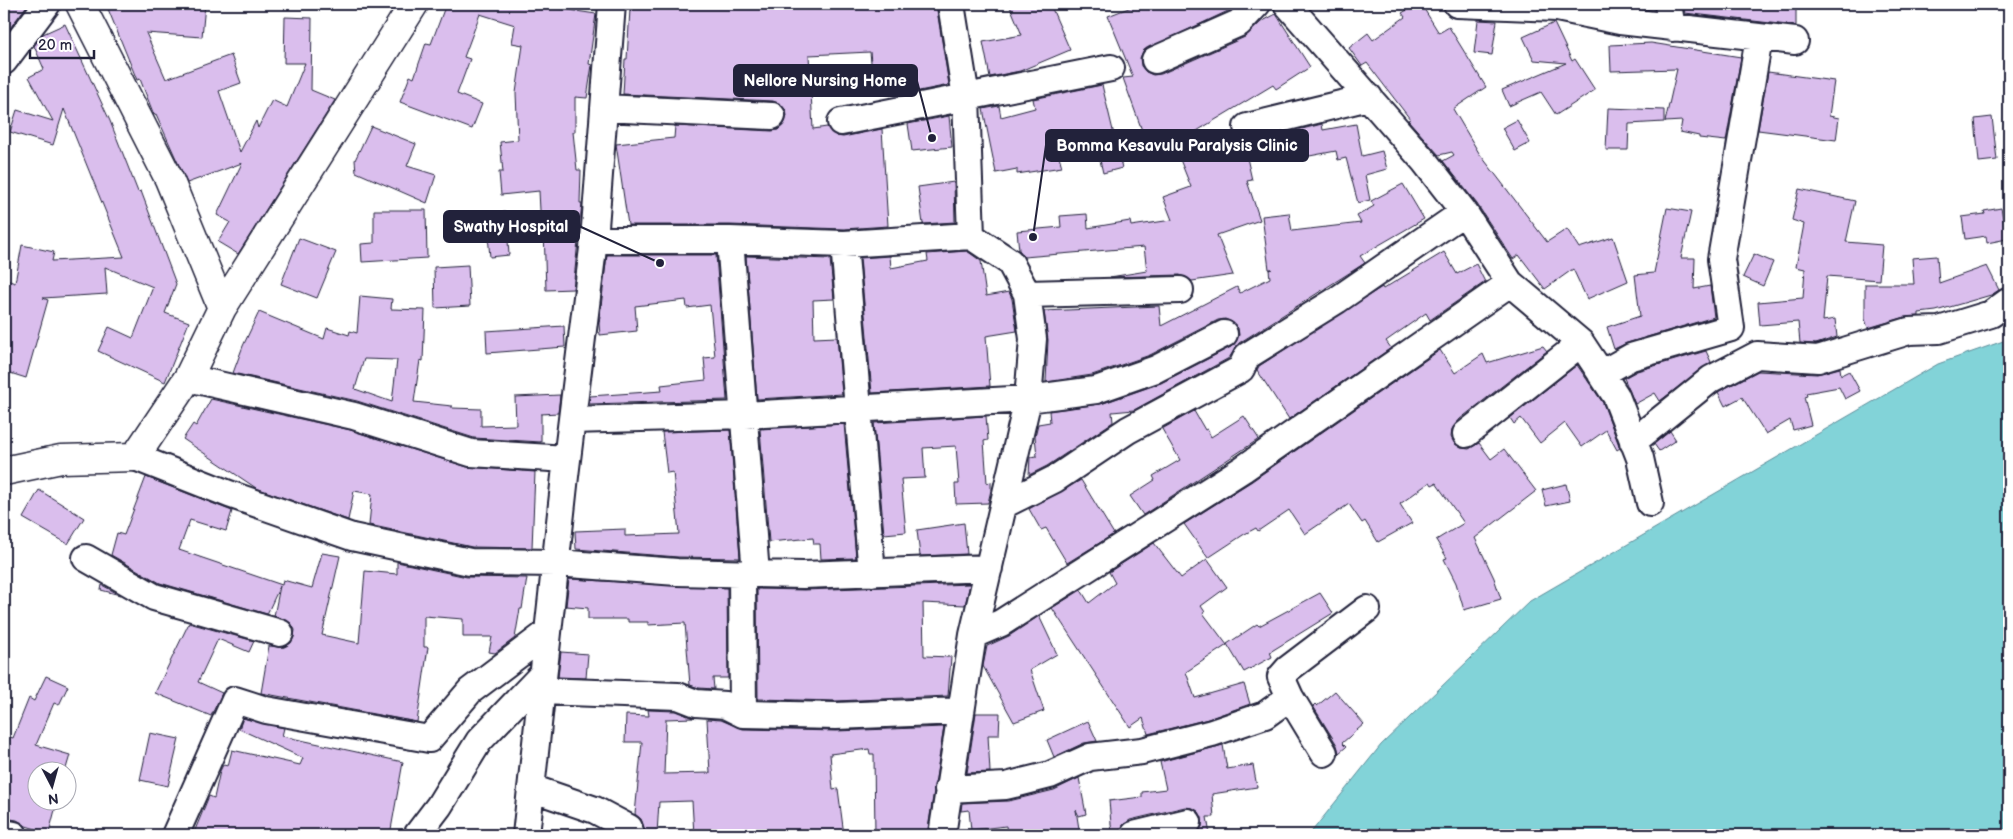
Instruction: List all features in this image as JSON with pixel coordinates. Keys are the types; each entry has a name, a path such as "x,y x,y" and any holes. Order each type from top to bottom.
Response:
{"street":[{"path":"4,61 47,4"},
{"path":"80,4 169,179 222,308"},
{"path":"134,457 188,378 222,308 414,4"},
{"path":"526,835 547,633 594,240 612,4"},
{"path":"951,4 966,96 971,236"},
{"path":"1155,60 1239,23 1257,4"},
{"path":"1287,4 1425,162 1464,212 1510,284 1581,343 1616,396 1640,458 1650,503"},
{"path":"1457,4 1557,8 1620,22 1670,16 1759,38 1795,40"},
{"path":"1601,374 1631,357 1731,328 1721,259 1759,38"},
{"path":"841,122 1110,68"},
{"path":"1247,127 1369,97"},
{"path":"604,108 772,116"},
{"path":"1005,504 1055,479 1128,430 1241,369 1247,356 1337,300 1464,212"},
{"path":"594,240 730,240 844,244 971,236 1010,262 1027,294 1033,339 1028,399 973,635 942,835"},
{"path":"730,240 745,415 749,574 744,714"},
{"path":"844,244 872,573"},
{"path":"973,635 1001,623 1243,469 1510,284"},
{"path":"1027,294 1180,290"},
{"path":"1634,442 1711,379 1757,355 1818,359 1909,331 1947,328 1991,314 2009,300"},
{"path":"572,420 745,415 1028,399 1096,390 1156,370 1224,334"},
{"path":"1466,434 1581,343"},
{"path":"188,378 354,416 470,453 567,459"},
{"path":"4,471 61,459 134,457 229,494 352,537 470,562 556,563 677,572 749,574 872,573 989,568"},
{"path":"86,558 154,596 280,633"},
{"path":"1324,753 1290,697 1281,677 1367,610"},
{"path":"175,835 235,700 266,710 428,739 470,691 547,633"},
{"path":"417,835 439,806 479,741 542,682 678,696 696,703 724,704 744,714 836,716 960,711"},
{"path":"948,789 1006,786 1050,775 1090,758 1142,751 1212,733 1265,715 1290,697"},
{"path":"531,788 595,810 629,828 630,835"},
{"path":"1134,835 1188,822"},
{"path":"4,833 14,835"}],"water":[{"path":"2009,339 2009,835 1309,835 1381,745 1530,601 1938,364"}],"building":[{"path":"4,4 28,4 4,36"},
{"path":"106,4 205,4 202,37 146,33 166,79 231,55 241,83 219,91 240,152 256,121 258,128 272,100 287,107 305,63 284,63 285,17 312,18 311,90 335,100 238,254 218,242 230,222 217,215 242,163 187,183 156,114 154,115 140,79 137,80"},
{"path":"446,4 529,4 596,14 589,64 592,65 587,98 575,97 575,132 573,132 577,170 581,170 580,203 582,203 573,289 546,290 544,229 541,229 539,191 501,195 499,172 503,172 500,142 518,140 516,93 523,45 512,43 515,25 480,14 464,57 470,59 457,94 482,104 472,129 400,102 410,76 414,78 426,43 431,44"},
{"path":"633,4 704,6 704,4 936,4 949,85 904,94 901,79 873,82 870,52 809,55 813,129 827,127 836,136 843,137 882,129 888,226 844,229 730,225 628,225 616,144 674,138 675,126 772,131 778,130 784,124 787,116 786,110 780,104 773,101 623,94 630,9 633,10"},
{"path":"1009,4 1050,4 1070,50 1020,71 990,77 983,42 1022,35"},
{"path":"1139,4 1237,4 1230,10 1143,51 1140,58 1141,66 1146,72 1153,75 1161,74 1245,37 1261,22 1276,14 1310,67 1276,89 1273,85 1152,158 1123,78 1133,77 1108,16"},
{"path":"1417,4 1421,4 1439,33 1449,27 1486,87 1453,109 1479,153 1547,242 1567,229 1579,248 1613,237 1628,281 1587,299 1573,269 1545,289 1519,255 1513,259 1477,204 1443,161 1454,155 1452,152 1439,155 1408,120 1410,119 1367,63 1362,66 1349,48 1368,33 1373,40 1405,17 1402,13"},
{"path":"1683,4 1796,4 1796,26 1685,13"},
{"path":"1478,20 1497,21 1492,55 1474,53"},
{"path":"1554,23 1572,61 1575,59 1595,90 1556,115 1541,92 1509,106 1502,90 1566,63 1534,60 1523,37"},
{"path":"65,24 110,121 138,192 141,191 176,284 165,313 189,322 165,382 98,351 109,327 133,338 153,287 105,267 107,294 43,298 48,300 26,378 4,371 4,279 15,283 22,245 54,252 52,261 124,257 64,109 53,145 10,132 17,110 53,121 29,77 44,69 34,46 43,34"},
{"path":"1651,43 1741,57 1726,141 1699,138 1699,136 1680,132 1682,121 1665,122 1677,69 1611,71 1610,45"},
{"path":"1768,72 1834,81 1829,116 1839,118 1836,140 1758,130"},
{"path":"1102,85 1122,168 1103,173 1097,147 1059,156 1062,167 1017,174 1017,169 996,173 983,109 999,106 1001,117 1035,108 1033,99"},
{"path":"1608,108 1664,110 1664,122 1629,124 1628,150 1606,150"},
{"path":"949,116 952,147 912,151 908,124"},
{"path":"1992,117 1997,160 1979,162 1975,119"},
{"path":"1517,120 1530,143 1515,151 1502,128"},
{"path":"1322,124 1323,130 1356,124 1362,156 1382,151 1387,169 1365,175 1370,200 1358,203 1346,158 1338,160 1336,151 1299,158 1294,131"},
{"path":"371,126 416,144 407,166 436,175 427,203 356,172 355,160"},
{"path":"1291,132 1292,136 1245,149 1252,180 1247,181 1260,220 1217,235 1233,275 1192,281 1180,275 1110,277 1147,271 1144,247 1024,257 1019,250 1017,231 1061,227 1060,216 1087,214 1088,228 1130,221 1131,226 1172,220 1163,197 1191,187 1177,152 1235,136 1242,141 1250,142"},
{"path":"954,182 955,222 923,224 918,187"},
{"path":"1403,184 1424,219 1360,256 1365,263 1239,343 1229,358 1134,410 1112,412 1113,422 1047,466 1029,475 1030,457 1037,456 1035,436 1038,424 1050,422 1049,411 1101,404 1161,383 1231,347 1239,335 1238,328 1232,322 1225,319 1218,320 1150,355 1092,375 1046,382 1048,340 1044,311 1159,306 1161,326 1237,287 1240,293 1270,278 1269,270 1272,269 1269,269 1262,216 1289,213 1292,231 1361,223 1357,216 1374,206 1371,201"},
{"path":"1799,189 1855,201 1846,242 1882,245 1879,280 1827,276 1823,321 1835,319 1837,337 1816,344 1800,343 1798,322 1760,325 1758,302 1803,298 1805,269 1796,267 1804,224 1792,220"},
{"path":"1667,208 1691,212 1681,258 1695,258 1694,289 1710,286 1714,317 1627,343 1614,349 1607,327 1640,316 1635,275 1654,273"},
{"path":"2001,208 2007,239 1987,243 1986,236 1965,239 1962,217 1985,214 1984,211"},
{"path":"374,210 426,210 427,258 362,262 361,244 374,243"},
{"path":"506,212 509,255 490,257 486,214"},
{"path":"299,238 336,252 317,298 281,284"},
{"path":"967,251 981,261 986,296 1009,292 1012,299 1017,331 986,336 990,386 872,393 860,258 890,256 891,268 928,261 927,254"},
{"path":"1444,252 1457,274 1476,264 1485,282 1430,320 1426,313 1386,341 1391,348 1289,419 1257,370 1259,366 1382,287 1383,289"},
{"path":"1754,254 1773,262 1763,286 1743,277"},
{"path":"607,255 716,255 727,400 589,404 590,396 662,391 661,385 706,380 704,358 715,357 710,305 687,308 686,300 635,306 637,331 600,335 599,324"},
{"path":"746,256 830,259 834,299 813,300 814,338 837,337 842,394 757,399"},
{"path":"1937,256 1939,283 1987,266 1999,290 1991,295 1936,311 1919,313 1919,316 1905,317 1868,328 1865,319 1865,284 1914,284 1912,258"},
{"path":"468,265 470,306 435,308 434,267"},
{"path":"360,296 392,299 391,309 425,310 423,361 420,360 414,402 452,406 452,408 481,409 481,426 516,425 515,397 560,395 558,413 541,414 541,442 474,438 357,401 233,373 259,312 324,339 327,328 349,335 350,331 357,333","holes":["364,359 397,360 392,402 355,389"]},
{"path":"564,326 565,347 487,353 486,331"},
{"path":"1543,346 1547,351 1460,419 1452,429 1451,437 1454,443 1461,448 1469,449 1479,443 1491,459 1504,449 1536,491 1475,538 1494,578 1501,599 1464,610 1456,583 1444,559 1447,558 1436,540 1464,523 1436,483 1432,485 1430,482 1400,504 1412,523 1378,542 1365,521 1362,523 1349,504 1305,534 1289,510 1258,531 1256,528 1243,535 1208,558 1184,524 1252,481 1440,350 1455,373 1483,354 1487,363"},
{"path":"1706,351 1711,362 1660,401 1655,393 1635,404 1624,378 1637,371"},
{"path":"1577,365 1603,403 1620,448 1617,450 1606,430 1582,447 1565,423 1540,443 1521,418 1514,424 1510,418"},
{"path":"1840,368 1841,375 1849,371 1860,391 1845,399 1839,387 1806,393 1807,396 1804,397 1811,425 1793,430 1790,420 1766,434 1742,397 1725,406 1718,392 1758,371 1817,374"},
{"path":"211,399 350,430 467,467 535,472 532,548 472,547 369,525 372,494 354,491 348,520 256,488 183,439 193,424 196,426"},
{"path":"1194,411 1211,437 1244,416 1259,439 1143,515 1130,496 1155,480 1153,476 1180,460 1162,429"},
{"path":"986,416 988,440 984,441 987,483 991,482 988,503 956,504 955,484 959,484 956,446 923,448 925,478 901,479 906,532 884,534 874,423"},
{"path":"844,424 856,558 821,559 820,544 814,544 813,538 769,542 760,429"},
{"path":"730,430 740,558 678,557 576,549 575,531 625,529 625,536 679,534 673,472 667,473 662,432"},
{"path":"1670,431 1676,440 1659,451 1654,444"},
{"path":"146,477 232,511 226,531 190,520 179,550 282,585 283,580 312,588 322,553 340,556 322,635 359,643 365,571 397,574 397,562 467,577 527,578 515,638 495,653 489,652 492,637 463,637 463,619 424,616 424,647 428,647 417,722 261,693 269,646 284,647 291,643 294,637 295,630 291,623 274,616 280,586 267,614 160,583 111,555 117,533 124,535"},
{"path":"1081,480 1114,534 1067,563 1046,528 1041,530 1029,509"},
{"path":"1566,484 1570,501 1546,506 1542,490"},
{"path":"39,490 84,518 68,544 23,518"},
{"path":"964,523 967,554 920,556 917,530"},
{"path":"1154,543 1181,578 1207,559 1227,587 1201,606 1205,612 1203,613 1227,645 1186,672 1195,698 1244,684 1250,704 1208,719 1148,734 1143,718 1130,727 1052,608 1081,590 1089,603 1115,583 1109,572"},
{"path":"569,579 727,588 728,678 713,678 714,689 690,685 685,623 648,625 648,622 628,622 628,619 588,619 588,608 566,606"},
{"path":"970,584 965,605 923,603 924,656 951,657 948,696 836,701 758,699 757,589 804,590"},
{"path":"102,585 120,595 101,590"},
{"path":"1320,593 1333,613 1270,652 1272,657 1244,672 1227,644 1257,624 1259,626"},
{"path":"1039,616 1057,654 1030,670 1044,711 1014,722 983,666 987,646 1009,636"},
{"path":"189,623 254,641 249,652 218,639 198,682 222,693 211,716 155,693"},
{"path":"561,652 588,654 586,678 558,677"},
{"path":"46,676 68,686 59,705 54,703 36,745 70,755 68,762 28,762 28,812 54,812 49,833 26,826 17,820 4,818 4,759 10,737 13,738 29,698 34,701"},
{"path":"1335,691 1364,724 1342,743 1346,747 1339,753 1337,745 1313,706 1315,704 1317,706"},
{"path":"648,710 675,711 693,718 666,719 664,774 710,773 707,719 721,720 743,729 836,731 944,727 927,835 875,835 874,754 870,754 869,749 830,754 833,790 838,789 844,835 694,835 692,801 659,802 657,834 646,833 641,819 635,814 642,742 625,742 626,715 649,716"},
{"path":"976,713 1000,713 999,735 988,735 990,772 967,773"},
{"path":"243,718 284,728 282,736 403,762 390,835 193,835 209,796 214,798 220,771 223,765 228,766 232,750 300,765 303,758 239,729"},
{"path":"1088,721 1097,741 1084,743 1054,757 1047,740"},
{"path":"150,733 179,739 168,786 140,780"},
{"path":"1223,745 1227,769 1253,765 1257,787 1212,794 1214,817 1207,817 1210,835 1194,835 1202,827 1202,818 1199,812 1193,808 1185,807 1130,820 1123,825 1119,835 1112,835 1109,801 1142,797 1142,792 1166,789 1160,762"},
{"path":"1079,778 1086,814 1079,816 1076,810 1080,835 1007,835 1006,826 971,830 969,810 961,811 962,803 1009,801 1054,790"}],"place":[{"name":"Nellore Nursing Home","path":"932,138"},
{"name":"Bomma Kesavulu Paralysis Clinic","path":"1033,237"},
{"name":"Swathy Hospital","path":"660,263"}]}
